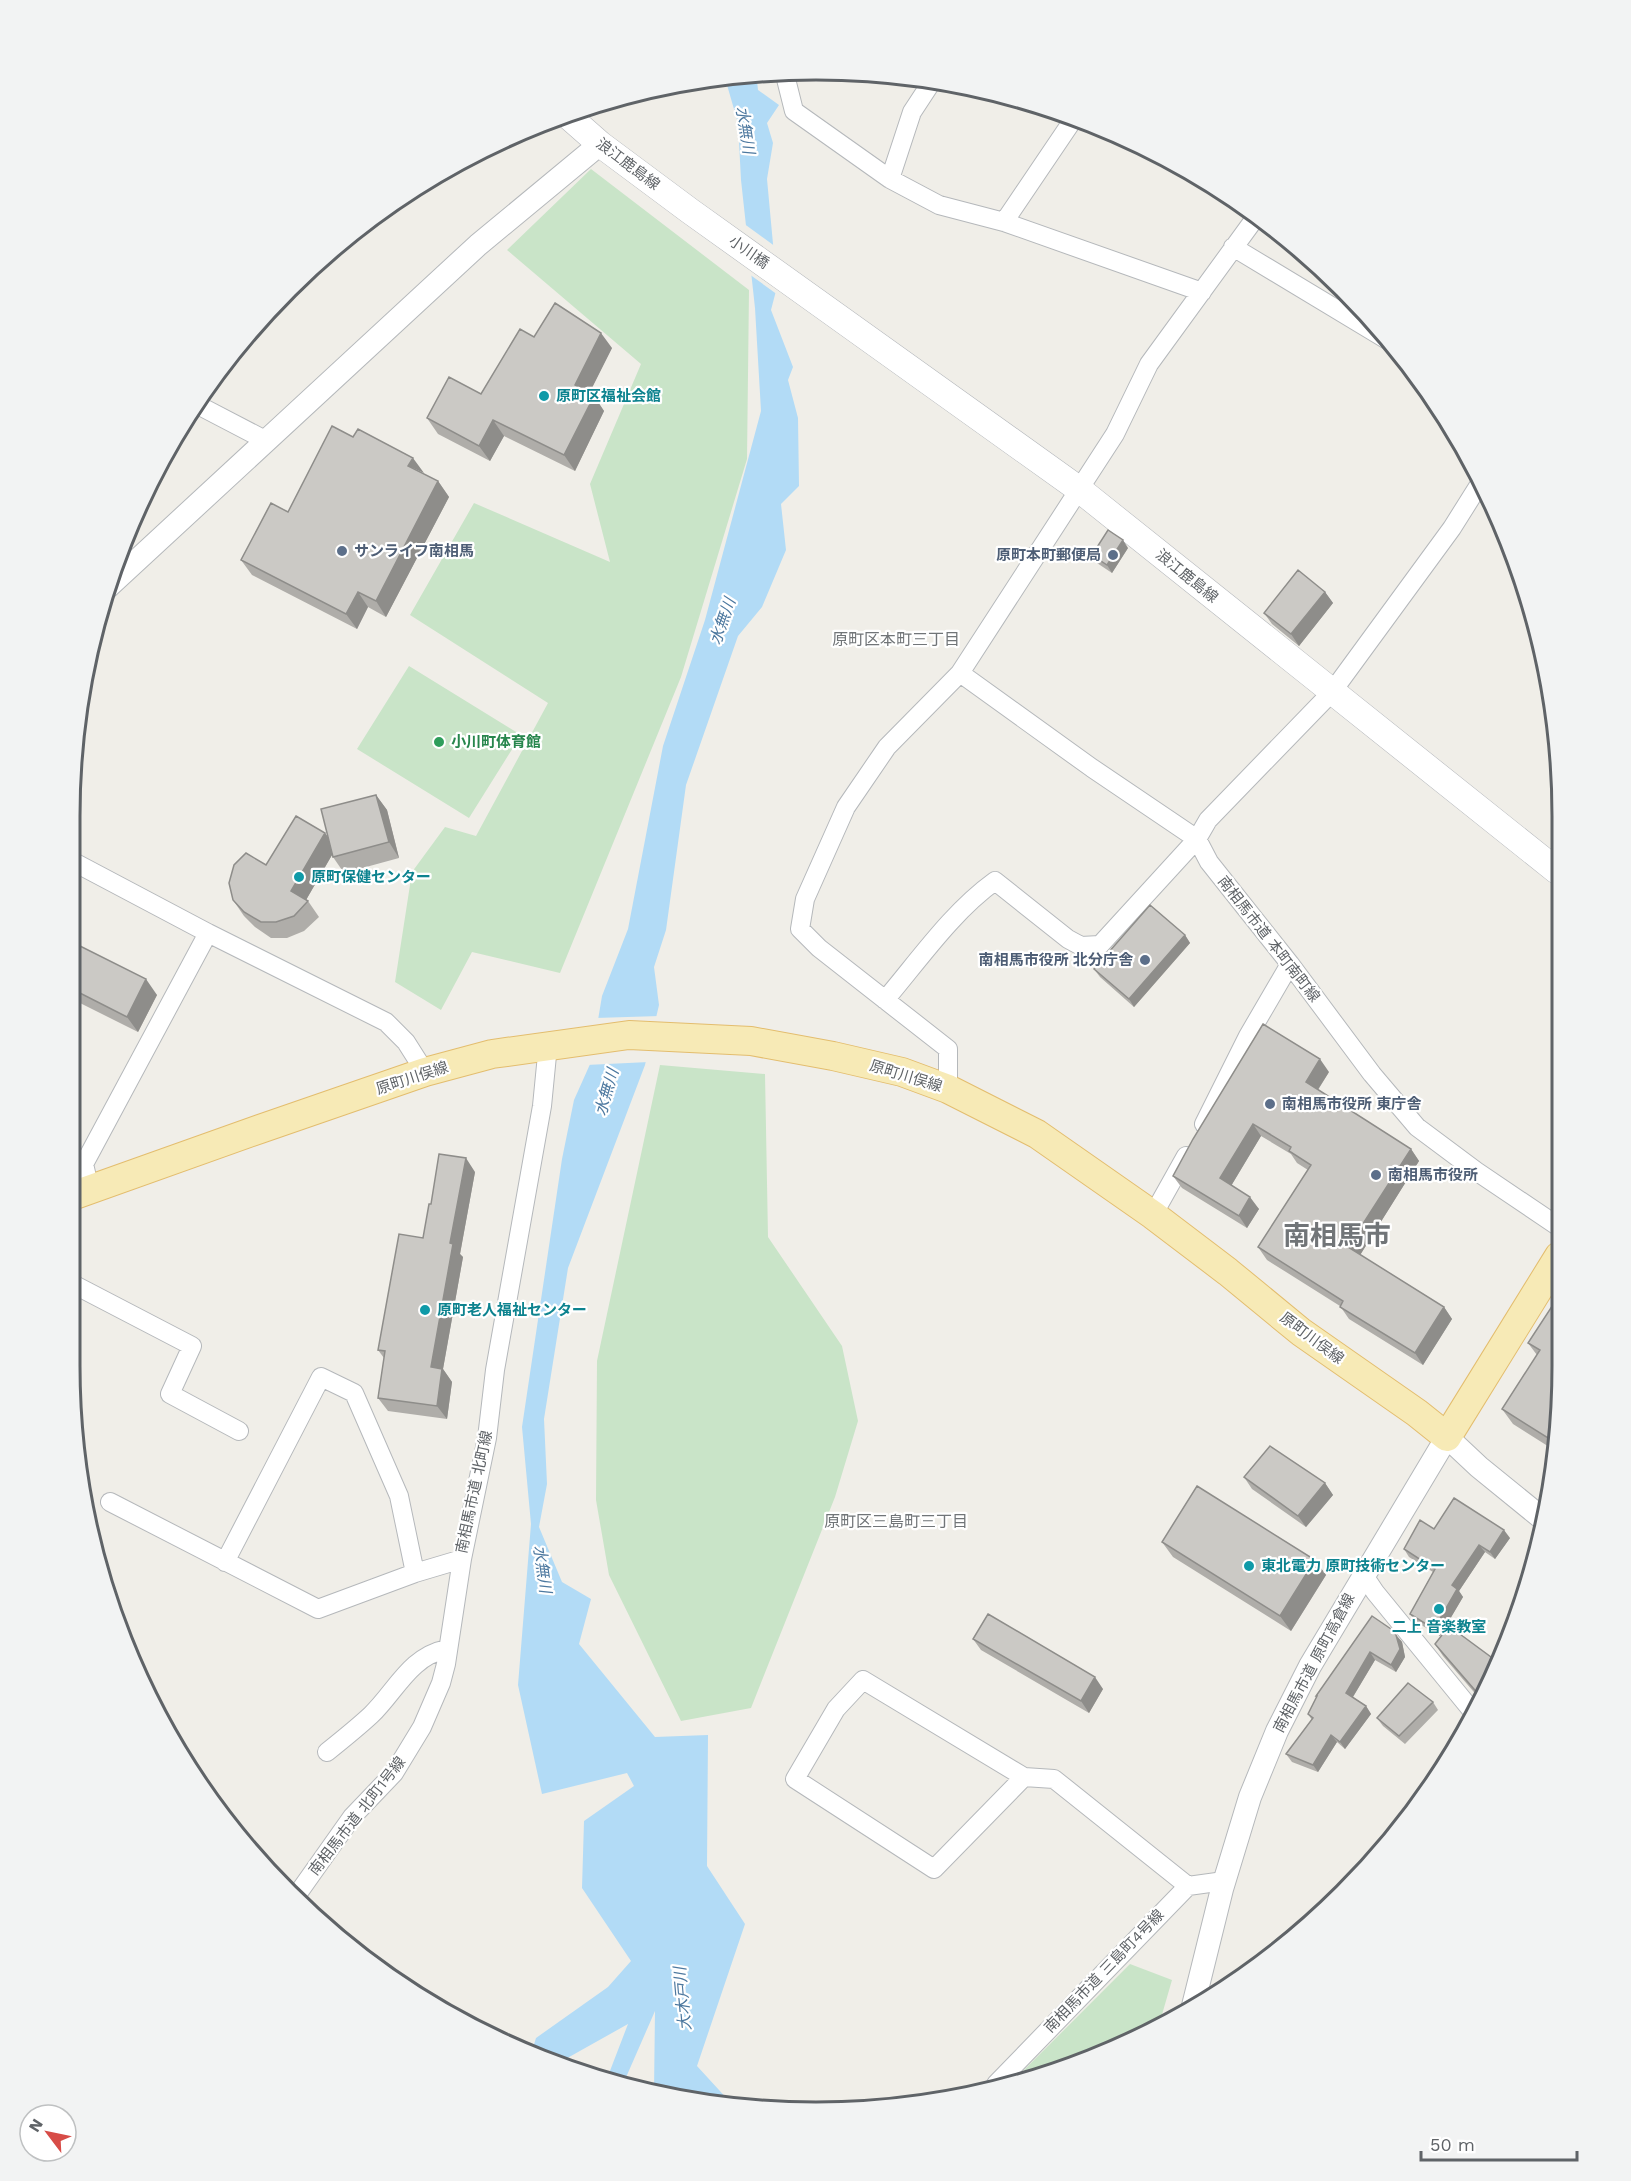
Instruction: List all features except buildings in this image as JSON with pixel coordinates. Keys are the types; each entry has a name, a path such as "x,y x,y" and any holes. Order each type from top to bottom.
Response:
{"main road":[{"name":"浪江鹿島線","path":"574,121 600,144 690,210"},
{"name":"小川橋","path":"690,210 807,293"},
{"name":"浪江鹿島線","path":"807,293 1080,490 1552,867"},
{"name":"原町川俣線","path":"80,1193 425,1072 492,1054 629,1035 752,1041 902,1072 948,1089 1037,1134 1153,1215 1228,1272 1300,1332 1417,1413 1447,1437"},
{"path":"1447,1437 1552,1267"}],"street":[{"path":"786,81 794,111 890,179 939,205 1004,222 1202,292"},
{"path":"890,179 912,112 927,89"},
{"path":"1004,222 1069,126"},
{"path":"120,575 478,245 600,144"},
{"path":"948,1089 948,1049 819,948 800,929 805,899 830,839 852,798 887,747 960,673 1115,434 1149,364 1251,223"},
{"path":"1233,247 1367,328"},
{"path":"203,408 265,440"},
{"path":"885,1000 947,926 975,897 995,881 1068,939 1081,946 1100,945 1197,839 1208,820 1332,692 1452,528 1476,490"},
{"name":"南相馬市道 本町南町線","path":"960,673 1092,768 1197,839 1209,862 1290,964 1372,1074 1417,1127 1476,1171 1552,1222"},
{"path":"80,866 386,1022 406,1042 425,1072"},
{"path":"80,1193 84,1164 208,933"},
{"path":"1153,1215 1208,1116 1253,1027 1290,964"},
{"name":"南相馬市道 北町線","path":"110,1502 318,1609 415,1573 462,1559 487,1438 495,1370 555,1044"},
{"path":"80,1288 192,1346 170,1394 239,1431"},
{"path":"225,1562 321,1377 354,1393 399,1496 415,1573"},
{"path":"1447,1437 1479,1467 1536,1513"},
{"name":"南相馬市道 原町高倉線","path":"1196,1995 1224,1881 1250,1797 1277,1731 1310,1666 1363,1574 1447,1437"},
{"name":"南相馬市道 北町1号線","path":"300,1891 352,1817 394,1773 422,1727 441,1683 446,1664 462,1559"},
{"path":"1363,1574 1375,1592 1468,1706"},
{"path":"327,1752 372,1714 416,1662 438,1650 447,1649"},
{"path":"1024,1777 934,1869 795,1779 836,1709 863,1680 1024,1777 1054,1779 1188,1886 1224,1881"},
{"name":"南相馬市道 三島町4号線","path":"1003,2077 1188,1886"}],"green space":[{"path":"591,169 749,290 747,459 681,677 560,973 472,952 441,1010 395,982 412,872 445,827 476,836 548,703 410,615 474,503 610,562 590,484 641,364 507,250"},
{"name":"小川町体育館","path":"409,666 521,735 469,818 357,749"},
{"path":"660,1065 765,1074 768,1237 842,1346 858,1421 835,1497 751,1708 681,1721 609,1575 596,1500 597,1361"},
{"path":"1130,1964 1172,1980 1162,2014 1097,2045 1023,2071"}],"water":[{"path":"757,82 758,90 779,105 767,123 773,143 767,179 777,287 771,310 793,367 788,380 798,418 799,486 781,504 786,550 762,607 738,636 686,785 666,930 654,967 659,1005 645,1065 568,1268 544,1419 547,1484 539,1527 562,1582 591,1599 579,1644 655,1737 708,1735 707,1866 745,1924 697,2066 724,2096 654,2083 655,2011 626,2076 610,2071 628,2024 568,2058 534,2045 536,2038 608,1987 631,1961 582,1888 584,1821 634,1786 627,1773 542,1794 518,1685 531,1524 522,1427 562,1159 574,1100 591,1062 602,996 628,929 663,746 705,620 761,411 755,308 741,180 738,123 727,85"}],"pier":[{"path":"743,223 776,247 780,287 778,295 749,274"},
{"path":"660,1016 649,1062 586,1065 595,1018"}],"place":[{"name":"原町区福祉会館","path":"544,396"},
{"name":"サンライフ南相馬","path":"342,551"},
{"name":"原町本町郵便局","path":"1113,555"},
{"name":"小川町体育館","path":"439,742"},
{"name":"原町保健センター","path":"299,877"},
{"name":"南相馬市役所 北分庁舎","path":"1145,960"},
{"name":"南相馬市役所 東庁舎","path":"1270,1104"},
{"name":"南相馬市役所","path":"1376,1175"},
{"name":"原町老人福祉センター","path":"425,1310"},
{"name":"東北電力 原町技術センター","path":"1249,1566"},
{"name":"二上 音楽教室","path":"1439,1609"}],"district":[{"name":"原町区本町三丁目","path":"896,639"},
{"name":"南相馬市","path":"1337,1236"},
{"name":"原町区三島町三丁目","path":"896,1521"}],"water label":[{"name":"水無川","path":"746,130"},
{"name":"水無川","path":"722,621"},
{"name":"水無川","path":"606,1092"},
{"name":"水無川","path":"543,1569"},
{"name":"大木戸川","path":"682,1999"}]}
